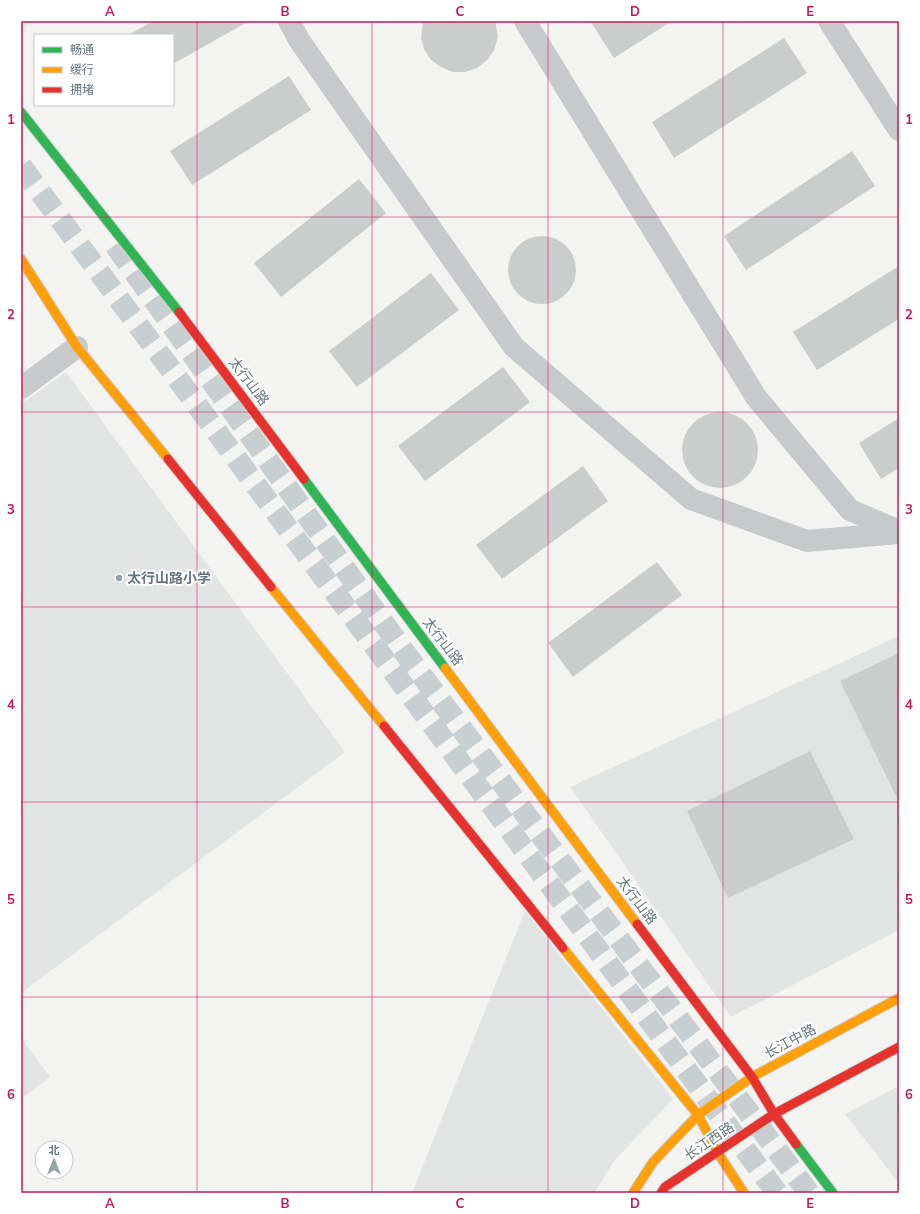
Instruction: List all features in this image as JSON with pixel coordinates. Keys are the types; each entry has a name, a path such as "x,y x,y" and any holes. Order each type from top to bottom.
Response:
{"main road":[{"name":"太行山路","path":"21,112 156,281 752,1077 774,1114 833,1193"},
{"path":"21,259 77,347 698,1115 718,1153 744,1193"},
{"name":"长江中路","path":"698,1115 752,1077 899,998"},
{"path":"774,1114 899,1047"},
{"name":"长江西路","path":"661,1193 665,1186 718,1153 774,1114"},
{"name":"长江西路","path":"633,1193 653,1162 698,1115"}],"street":[{"path":"288,21 299,40 514,347 691,499 807,541 899,532"},
{"path":"525,21 756,397 850,510 899,532"},
{"path":"829,21 899,130"},
{"path":"21,388 77,347"}],"shaded area":[{"name":"太行山路小学","path":"66,372 345,752 21,993 21,404"},
{"path":"899,636 899,930 731,1017 570,787"},
{"path":"525,911 673,1099 615,1160 594,1193 412,1193"},
{"path":"21,1038 50,1077 21,1099"},
{"path":"899,1086 899,1183 845,1114"}],"building":[{"path":"153,21 249,21 174,63 174,34 130,34"},
{"path":"423,21 495,21 498,37 494,50 487,60 477,68 465,72 453,72 441,67 431,60 424,49 421,38"},
{"path":"590,21 672,21 614,58"},
{"path":"784,38 807,73 674,158 652,122"},
{"path":"289,76 311,110 192,185 170,151"},
{"path":"852,151 875,186 746,270 724,236"},
{"path":"359,179 386,213 281,297 254,263"},
{"path":"542,236 555,239 566,246 573,257 576,270 573,283 566,294 555,301 542,304 529,301 518,294 511,283 508,270 511,257 518,246 529,239"},
{"path":"899,266 899,319 817,370 793,332"},
{"path":"431,273 459,310 357,387 329,351"},
{"path":"503,367 530,402 425,481 398,446"},
{"path":"720,412 735,415 747,423 755,435 758,450 755,465 747,477 735,485 720,488 705,485 693,477 685,465 682,450 685,435 693,423 705,415"},
{"path":"899,418 899,468 881,479 859,443"},
{"path":"583,466 608,501 502,579 476,545"},
{"path":"657,562 682,595 573,677 548,643"},
{"path":"899,653 899,802 840,681"},
{"path":"810,751 854,839 728,898 687,811"}],"tunnel":[{"path":"21,166 777,1193"},
{"path":"115,245 402,649 809,1193"}],"traffic: fast":[{"path":"21,112 179,312"},
{"path":"304,479 445,668"},
{"path":"796,1144 833,1193"}],"traffic: slow":[{"path":"21,259 77,347 168,459"},
{"path":"271,587 384,726"},
{"path":"445,668 637,924"},
{"path":"563,948 698,1115 718,1153 744,1193"},
{"path":"633,1193 653,1162 698,1115 752,1077 899,998"}],"traffic: jam":[{"path":"179,312 304,479"},
{"path":"168,459 271,587"},
{"path":"384,726 563,948"},
{"path":"637,924 752,1077 774,1114 796,1144"},
{"path":"661,1193 665,1187 774,1114 899,1047"}],"place":[{"name":"太行山路小学","path":"119,578"}]}
